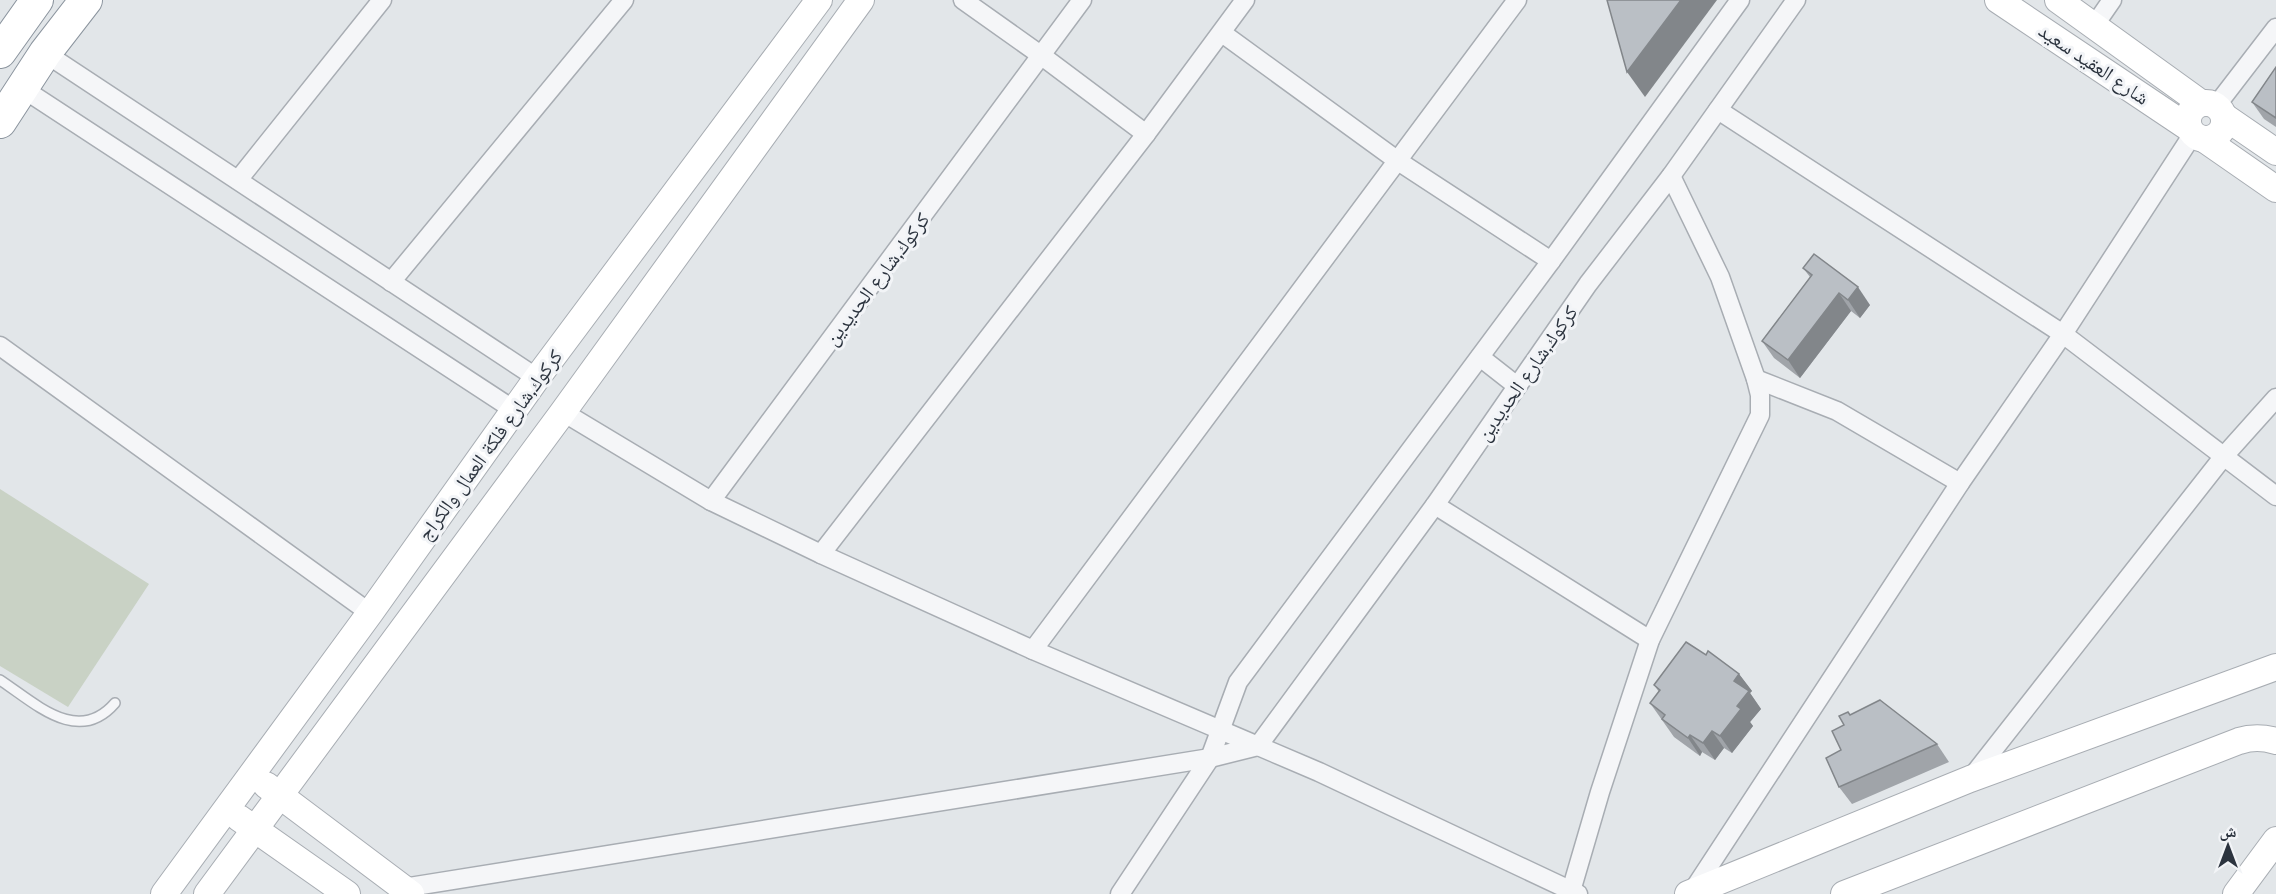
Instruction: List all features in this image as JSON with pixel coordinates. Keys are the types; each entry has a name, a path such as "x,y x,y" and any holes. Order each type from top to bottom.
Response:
{"highway":[{"path":"0,52 37,0"},
{"path":"0,122 45,53 86,0"}],"main road":[{"name":"كركوك,شارع فلكة العمال والكراج","path":"164,894 370,613 513,410 819,0"},
{"name":"كركوك,شارع فلكة العمال والكراج","path":"207,894 254,827 563,412 861,0"},
{"name":"شارع العقيد سعيد","path":"1998,0 2276,189"},
{"name":"شارع العقيد سعيد","path":"2058,0 2276,152"},
{"path":"2196,106 2214,109 2223,129 2220,134 2215,137 2195,134 2188,116 2196,106"},
{"path":"1690,893 1970,778 2276,667"},
{"path":"1844,894 2239,741 2251,738 2276,741"},
{"path":"251,775 280,794 407,891"},
{"path":"225,810 254,827 347,894"},
{"path":"2236,894 2276,840"}],"street":[{"path":"238,180 382,0"},
{"path":"391,282 624,0"},
{"path":"963,0 1146,134"},
{"name":"كركوك,شارع الحديدين","path":"711,501 1082,0"},
{"path":"821,554 1146,134 1245,0"},
{"path":"1033,650 1517,0"},
{"path":"1120,894 1210,758 1238,682 1551,261 1740,0"},
{"name":"كركوك,شارع الحديدين","path":"1258,746 1435,505 1588,284 1671,176 1796,0"},
{"path":"2094,26 2112,0"},
{"path":"2214,109 2276,28"},
{"path":"1222,33 1398,161 1551,261"},
{"path":"45,53 537,378"},
{"path":"22,88 513,410"},
{"path":"1719,110 2063,334 2276,496"},
{"path":"1690,893 1960,483 2063,334 2195,134"},
{"path":"563,412 711,501 821,554 1033,650 1319,772 1574,892 1600,792 1650,639 1760,416 1760,395 1756,379 1719,277 1671,176"},
{"path":"0,346 370,613"},
{"path":"1480,357 1517,386"},
{"path":"1756,379 1837,411 1960,483"},
{"path":"1970,778 2224,456 2276,398"},
{"path":"1435,505 1650,639"},
{"path":"407,891 1210,758 1258,746"}],"lane":[{"path":"0,680 53,715 71,722 101,717 116,703"}],"shaded area":[{"path":"0,489 149,584 68,707 0,666"}],"building":[{"path":"1607,0 1681,0 1627,72"},
{"path":"2276,67 2276,118 2252,102"},
{"path":"1814,254 1858,287 1848,300 1839,293 1788,360 1762,341 1812,275 1803,268"},
{"path":"1686,642 1706,655 1708,651 1739,674 1734,681 1749,691 1737,706 1741,709 1720,736 1712,731 1703,743 1690,735 1688,738 1662,719 1665,715 1650,703 1660,690 1654,685"},
{"path":"1880,700 1937,744 1839,787 1826,758 1841,750 1832,731 1844,725 1839,716 1848,712 1850,715"}]}
